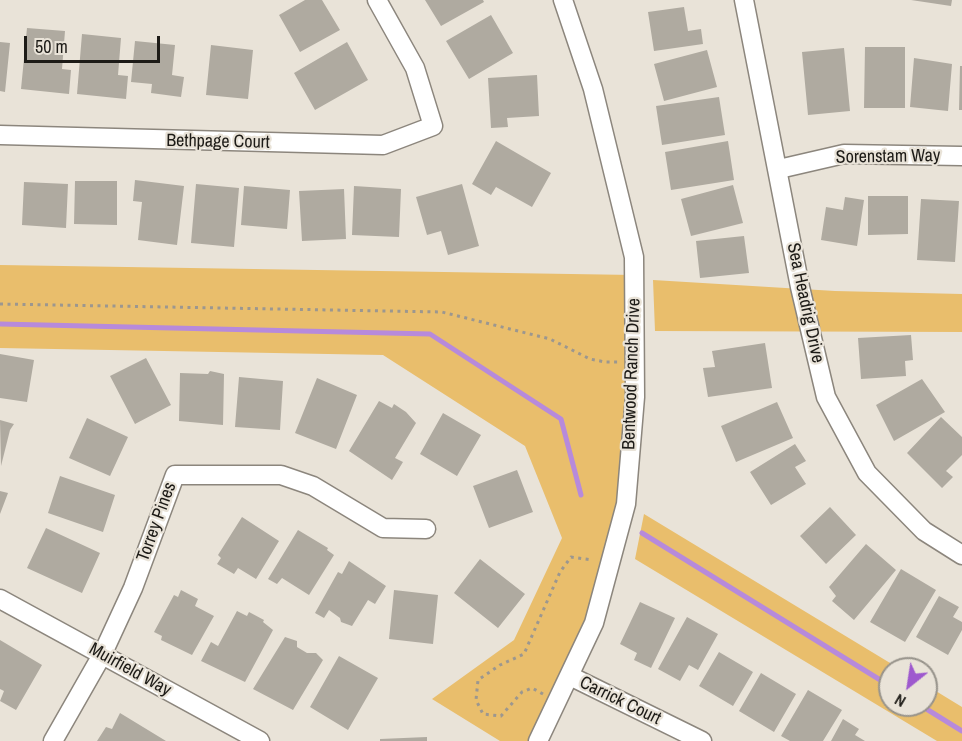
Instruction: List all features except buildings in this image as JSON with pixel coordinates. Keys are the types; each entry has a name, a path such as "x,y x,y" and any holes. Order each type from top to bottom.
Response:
{"street":[{"name":"Bethpage Court","path":"0,135 383,145 433,126 416,68 377,0"},
{"name":"Sea Headrig Drive","path":"744,0 779,169 800,286 826,397 867,473 924,531 962,555"},
{"name":"Bentwood Ranch Drive","path":"538,741 594,622 626,504 635,397 634,256 593,89 566,1"},
{"name":"Sorenstam Way","path":"779,169 844,154 962,156"},
{"name":"Torrey Pines","path":"52,741 102,655 133,588 175,475 281,475 313,486 383,528 426,529"},
{"name":"Muirfield Way","path":"0,599 260,741"},
{"name":"Carrick Court","path":"570,676 702,741"}],"path":[{"path":"0,303 442,312 550,339 597,361 635,361"},
{"path":"558,701 532,688 522,692 501,716 483,714 476,700 478,680 500,664 524,654 560,572 571,557 610,564"}],"shaded area":[{"path":"0,265 634,275 626,504 594,623 538,741 500,741 432,699 514,640 562,538 525,446 383,355 0,348"},
{"path":"653,280 835,291 962,294 962,332 655,331"},
{"path":"644,514 880,657 878,657 878,705 635,559"},
{"path":"938,692 962,707 962,741 937,741 897,717 938,717"}],"waterway":[{"path":"0,324 430,334 561,419 581,495"},
{"path":"642,533 878,679"},
{"path":"938,716 962,731"}]}
